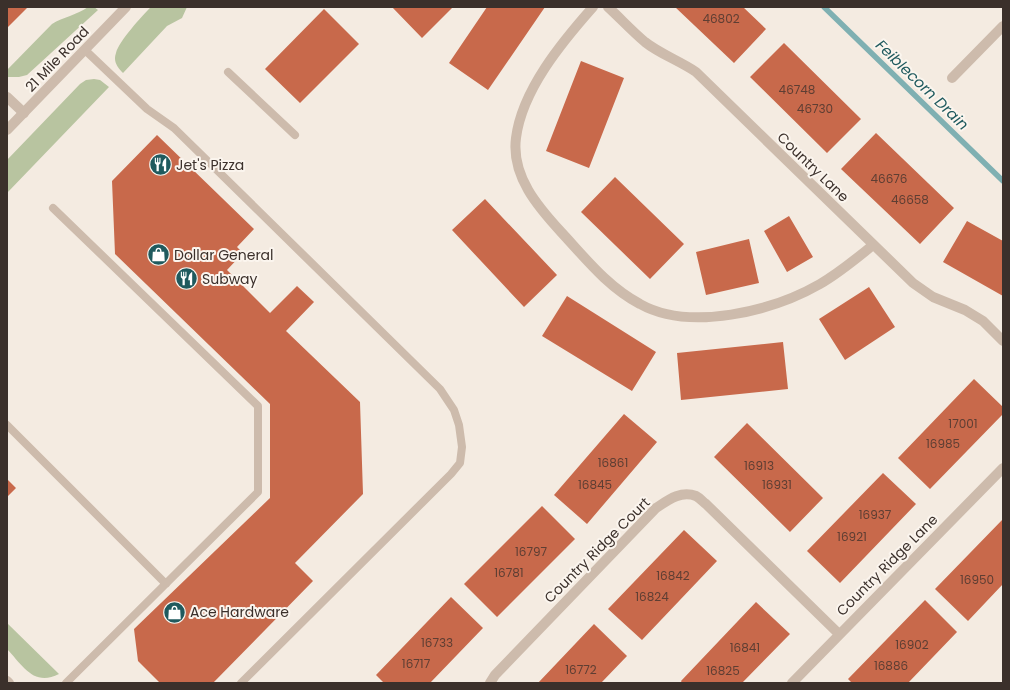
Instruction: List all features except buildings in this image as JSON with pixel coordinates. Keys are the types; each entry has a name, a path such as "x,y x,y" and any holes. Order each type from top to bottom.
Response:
{"street":[{"name":"21 Mile Road","path":"7,130 126,7"},
{"path":"593,7 558,48 530,96 521,116 516,138 516,159 522,180 532,197 547,217 601,277 620,292 641,305 663,313 686,317 708,318 735,314 796,296 820,284 873,245"},
{"name":"Country Lane","path":"608,7 645,42 696,72 913,283 933,297 965,310 983,321 1003,341"},
{"path":"952,78 1003,26"},
{"path":"7,97 24,113"},
{"name":"Country Ridge Lane","path":"792,683 1003,468"},
{"name":"Country Ridge Court","path":"490,683 495,675 656,508 669,499 682,494 696,496 706,504 839,634"}],"lane":[{"path":"85,50 147,109 174,128 440,389 454,410 459,425 462,447 460,463 451,474 241,683"},
{"path":"228,72 295,135"},
{"path":"53,208 258,406 258,492 66,683"},
{"path":"7,425 166,584"}],"green space":[{"path":"88,7 94,7 98,10 27,75 7,77 7,70 52,24"},
{"path":"151,7 187,7 182,18 167,26 123,73 115,61 118,48 131,29"},
{"path":"86,80 100,80 109,87 7,193 7,160 80,84"},
{"path":"7,623 59,674 43,678 30,673 24,668 7,649"}],"waterway":[{"name":"Feiblecorn Drain","path":"824,7 1003,181"}],"place":[{"name":"Jet's Pizza","path":"161,165"},
{"name":"Dollar General","path":"159,255"},
{"name":"Subway","path":"186,279"},
{"name":"Ace Hardware","path":"175,612"}]}
